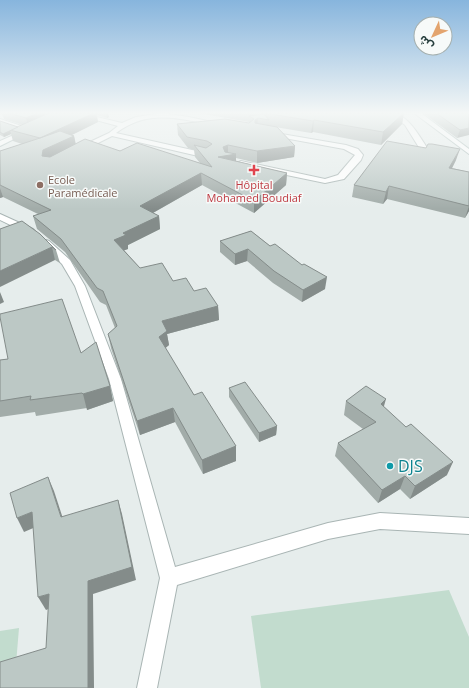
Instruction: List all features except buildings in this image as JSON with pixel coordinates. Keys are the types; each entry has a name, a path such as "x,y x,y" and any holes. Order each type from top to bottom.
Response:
{"street":[{"path":"70,155 89,145"},
{"path":"159,145 207,156"},
{"path":"235,162 325,181 341,177 358,158 355,151 346,147 335,145"},
{"path":"421,145 426,152"},
{"path":"460,145 469,152"},
{"path":"0,217 29,230 48,244 66,262 80,286 115,379 169,578 147,688"},
{"path":"169,578 328,531 380,521 469,526"}],"green space":[{"path":"449,590 469,637 469,688 261,688 251,616"},
{"path":"19,628 14,688 0,688 0,631"}],"place":[{"name":"Hôpital Mohamed Boudiaf","path":"254,170"},
{"name":"Ecole Paramédicale","path":"40,185"},
{"name":"DJS","path":"390,466"}]}
